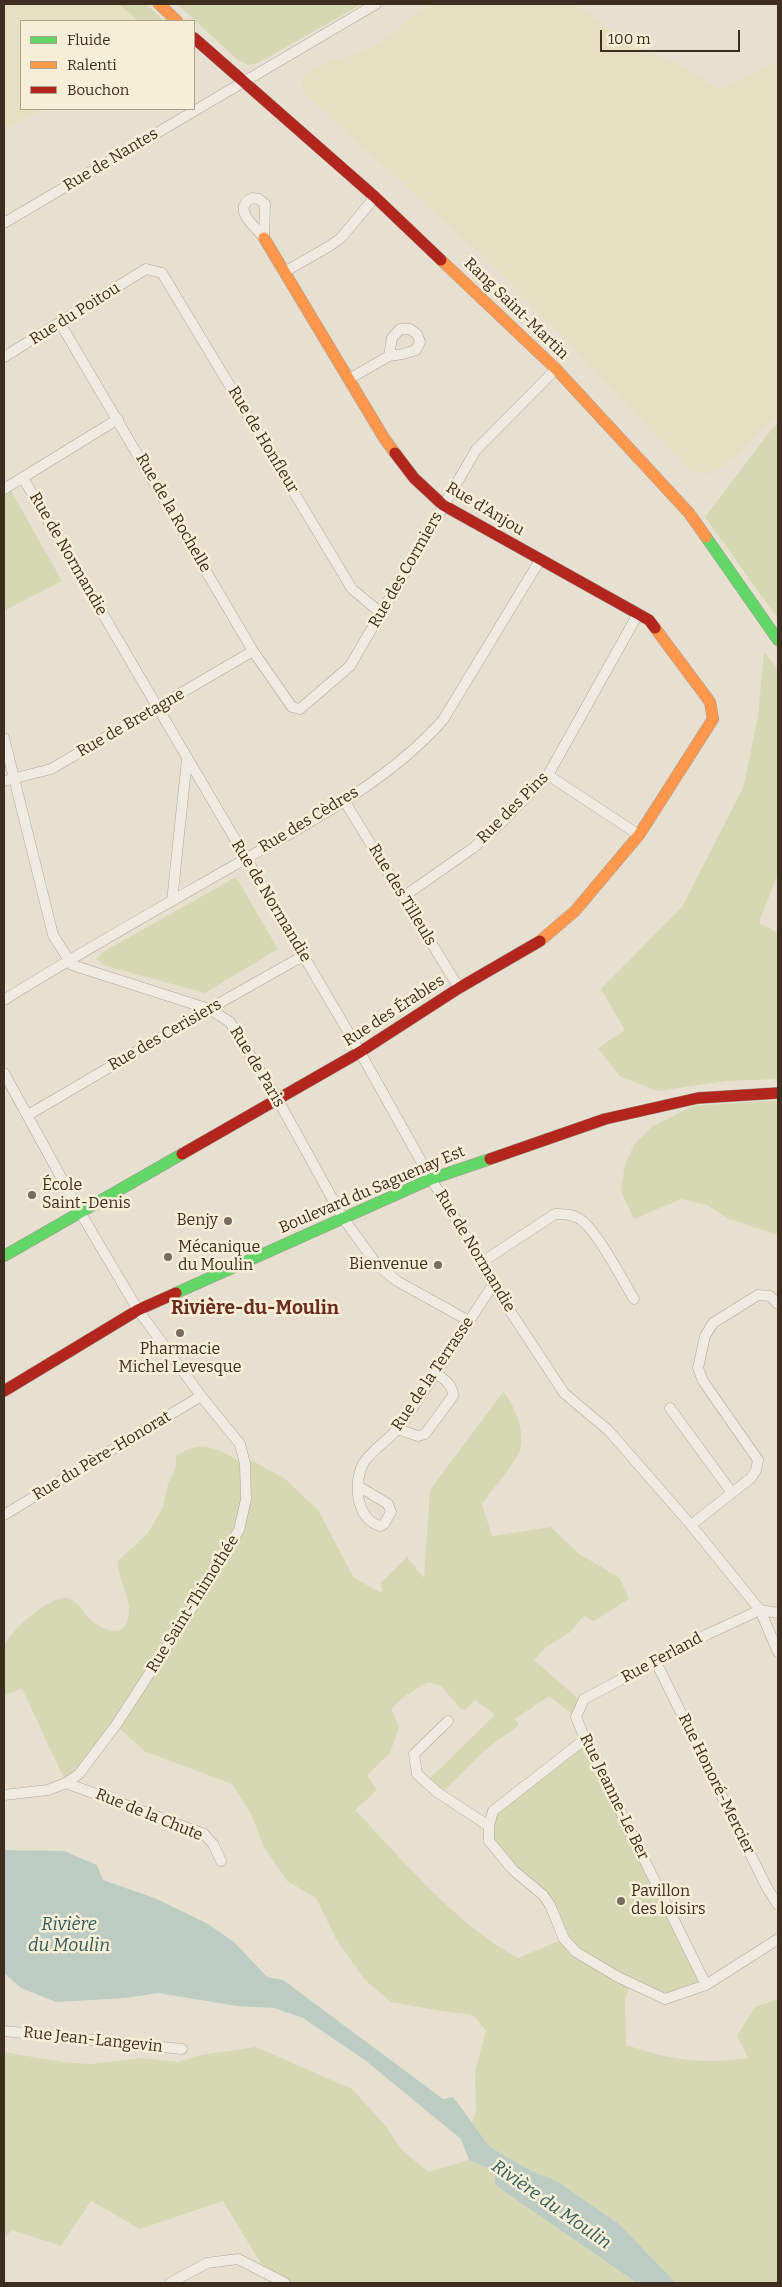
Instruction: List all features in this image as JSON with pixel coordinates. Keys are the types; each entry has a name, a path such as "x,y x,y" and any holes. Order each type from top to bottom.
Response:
{"street":[{"path":"159,4 176,20"},
{"name":"Rue de Nantes","path":"4,223 376,4"},
{"name":"Rang Saint-Martin","path":"195,39 375,198 556,369 689,513 778,640"},
{"path":"284,272 328,248 341,238 375,198"},
{"name":"Rue d'Anjou","path":"264,238 384,438 414,478 443,505 649,620 662,634 710,702"},
{"name":"Rue du Poitou","path":"4,357 146,270"},
{"name":"Rue de Honfleur","path":"146,270 162,273 352,589 381,613"},
{"name":"Rue de la Rochelle","path":"60,323 254,651 289,701"},
{"path":"349,380 389,356"},
{"name":"Rue des Cormiers","path":"289,701 292,707 300,708 350,666 476,450 556,369"},
{"path":"4,489 118,419"},
{"name":"Rue de Normandie","path":"23,478 360,1052 431,1179 482,1262 493,1285 564,1393 609,1431 691,1525 760,1610 778,1652"},
{"name":"Rue des Cèdres","path":"4,1000 68,960 345,802 424,741 443,720 540,560"},
{"name":"Rue des Pins","path":"403,897 473,848 500,825 548,775 638,614"},
{"name":"Rue de Bretagne","path":"9,780 51,769 159,708 254,651"},
{"name":"Rue des Érables","path":"4,1256 360,1052 459,988 543,939 575,911 639,835 713,718 710,702"},
{"path":"4,738 9,780 53,935 68,960"},
{"path":"172,901 187,759"},
{"path":"548,775 639,835"},
{"name":"Rue des Tilleuls","path":"345,802 459,988"},
{"name":"Rue des Cerisiers","path":"28,1116 209,1009 304,956"},
{"name":"Rue de Paris","path":"68,960 72,965 209,1009 230,1022 278,1100 343,1218 378,1266 418,1294 469,1321"},
{"name":"Rue Saint-Thimothée","path":"4,1074 80,1212 138,1310 201,1396 240,1444 245,1464 246,1498 239,1530 202,1594 116,1725 78,1774 66,1783 48,1790 4,1795"},
{"name":"Boulevard du Saguenay Est","path":"4,1391 138,1310 431,1179 605,1119 698,1098 778,1093"},
{"path":"482,1262 555,1214 566,1214 579,1218 590,1228 634,1299"},
{"name":"Rue de la Terrasse","path":"358,1486 363,1464 397,1429 493,1285"},
{"path":"691,1525 751,1478 756,1470 758,1460 703,1381 698,1368 705,1336 713,1323 758,1295 770,1296 778,1304"},
{"path":"397,1429 418,1436 425,1434 453,1396 453,1390 449,1383 434,1372"},
{"name":"Rue du Père-Honorat","path":"4,1515 201,1396"},
{"path":"670,1408 732,1493"},
{"path":"760,1610 778,1613"},
{"name":"Rue Ferland","path":"576,1717 584,1699 708,1634 760,1610"},
{"name":"Rue Honoré-Mercier","path":"656,1662 766,1886 778,1905"},
{"name":"Rue Jeanne-Le Ber","path":"576,1717 585,1739 706,1985"},
{"path":"448,1722 414,1754 417,1774 437,1792 489,1826"},
{"path":"585,1739 493,1811 489,1826 489,1841 513,1870 543,1895 550,1905 564,1939 576,1952 618,1977 665,1999 706,1985 778,1939"},
{"name":"Rue de la Chute","path":"66,1783 204,1834 213,1844 221,1861"},
{"name":"Rue Jean-Langevin","path":"4,2031 182,2049"},
{"path":"170,2283 207,2262 238,2259 285,2283"}],"shaded area":[{"path":"4,4 118,4 138,20 20,20 20,110 42,110 4,130"},
{"path":"429,4 576,4 637,50 675,62 719,89 778,63 778,414 740,452 720,468 707,475 692,472 499,271 307,96 302,89 303,77 309,71 330,61 357,54 378,44"}],"green space":[{"path":"118,4 146,4 163,20 138,20"},
{"path":"177,4 362,4 258,63 248,65 238,60"},
{"path":"778,421 778,619 705,517"},
{"path":"11,491 62,581 4,611 4,495"},
{"path":"764,652 778,669 778,874 759,922 778,933 778,1079 726,1081 658,1091 619,1076 598,1048 625,1030 601,989 682,907 743,788 758,717"},
{"path":"236,877 278,949 205,993 106,966 96,959 105,951"},
{"path":"778,1101 778,1235 727,1218 707,1205 681,1199 634,1219 621,1191 625,1164 634,1145 651,1127 693,1106"},
{"path":"503,1392 511,1403 518,1419 521,1443 520,1450 514,1461 482,1504 492,1536 551,1527 579,1554 619,1577 629,1599 593,1621 584,1616 569,1633 546,1647 534,1660 582,1702 576,1717 549,1696 515,1719 519,1725 485,1750 441,1794 426,1782 495,1715 475,1700 465,1710 461,1709 441,1686 428,1682 405,1696 391,1709 399,1727 390,1753 367,1775 377,1790 355,1810 451,1910 495,1944 518,1958 564,1939 550,1905 489,1841 493,1811 585,1739 706,1985 665,1999 631,1983 625,1999 626,2045 686,2060 715,2061 748,2058 737,2036 755,2007 778,1999 778,2283 676,2283 619,2224 557,2181 532,2171 490,2147 472,2122 476,2112 475,2071 486,2031 473,2015 391,2002 365,1980 335,1937 316,1898 287,1881 264,1847 251,1814 232,1784 144,1751 116,1725 66,1783 22,1688 4,1696 4,1646 21,1624 49,1603 57,1599 69,1599 77,1603 93,1622 102,1627 116,1631 124,1627 129,1611 118,1561 148,1533 163,1507 168,1484 176,1467 176,1455 195,1447 211,1448 245,1464 251,1460 284,1478 318,1510 354,1578 382,1593 381,1583 407,1557 424,1578 430,1490"},
{"path":"256,2047 352,2089 385,2125 402,2150 428,2172 469,2160 495,2171 495,2185 637,2283 285,2283 267,2274 223,2201 140,2229 91,2201 61,2246 12,2230 4,2238 4,2052 62,2062 91,2064 142,2058 178,2062 201,2055"}],"water":[{"name":"Rivière du Moulin","path":"4,1850 64,1851 97,1865 103,1880 157,1899 208,1924 234,1942 267,1977 283,1980 443,2099 453,2097 490,2147 532,2171 557,2181 619,2224 676,2283 637,2283 495,2185 495,2171 469,2160 461,2139 366,2061 303,2018 274,2008 237,2006 158,1993 126,1998 56,2002 21,1988 4,1973"}],"traffic: fast":[{"path":"706,537 778,640"},
{"path":"4,1256 182,1154"},
{"path":"176,1293 431,1179 490,1159"}],"traffic: slow":[{"path":"159,4 176,20"},
{"path":"264,238 384,438 395,453"},
{"path":"441,260 556,369 689,513 706,537"},
{"path":"540,941 575,911 639,835 713,719 710,702 655,628"}],"traffic: jam":[{"path":"195,39 375,197 441,260"},
{"path":"395,453 414,478 443,505 649,620 655,628"},
{"path":"182,1154 360,1052 459,988 540,941"},
{"path":"490,1159 605,1119 698,1098 778,1093"},
{"path":"4,1391 138,1310 176,1293"}],"place":[{"name":"École Saint-Denis","path":"32,1195"},
{"name":"Benjy","path":"228,1221"},
{"name":"Mécanique du Moulin","path":"168,1257"},
{"name":"Bienvenue","path":"438,1265"},
{"name":"Pharmacie Michel Levesque","path":"180,1333"},
{"name":"Pavillon des loisirs","path":"621,1901"}],"district":[{"name":"Rivière-du-Moulin","path":"255,1309"}]}
